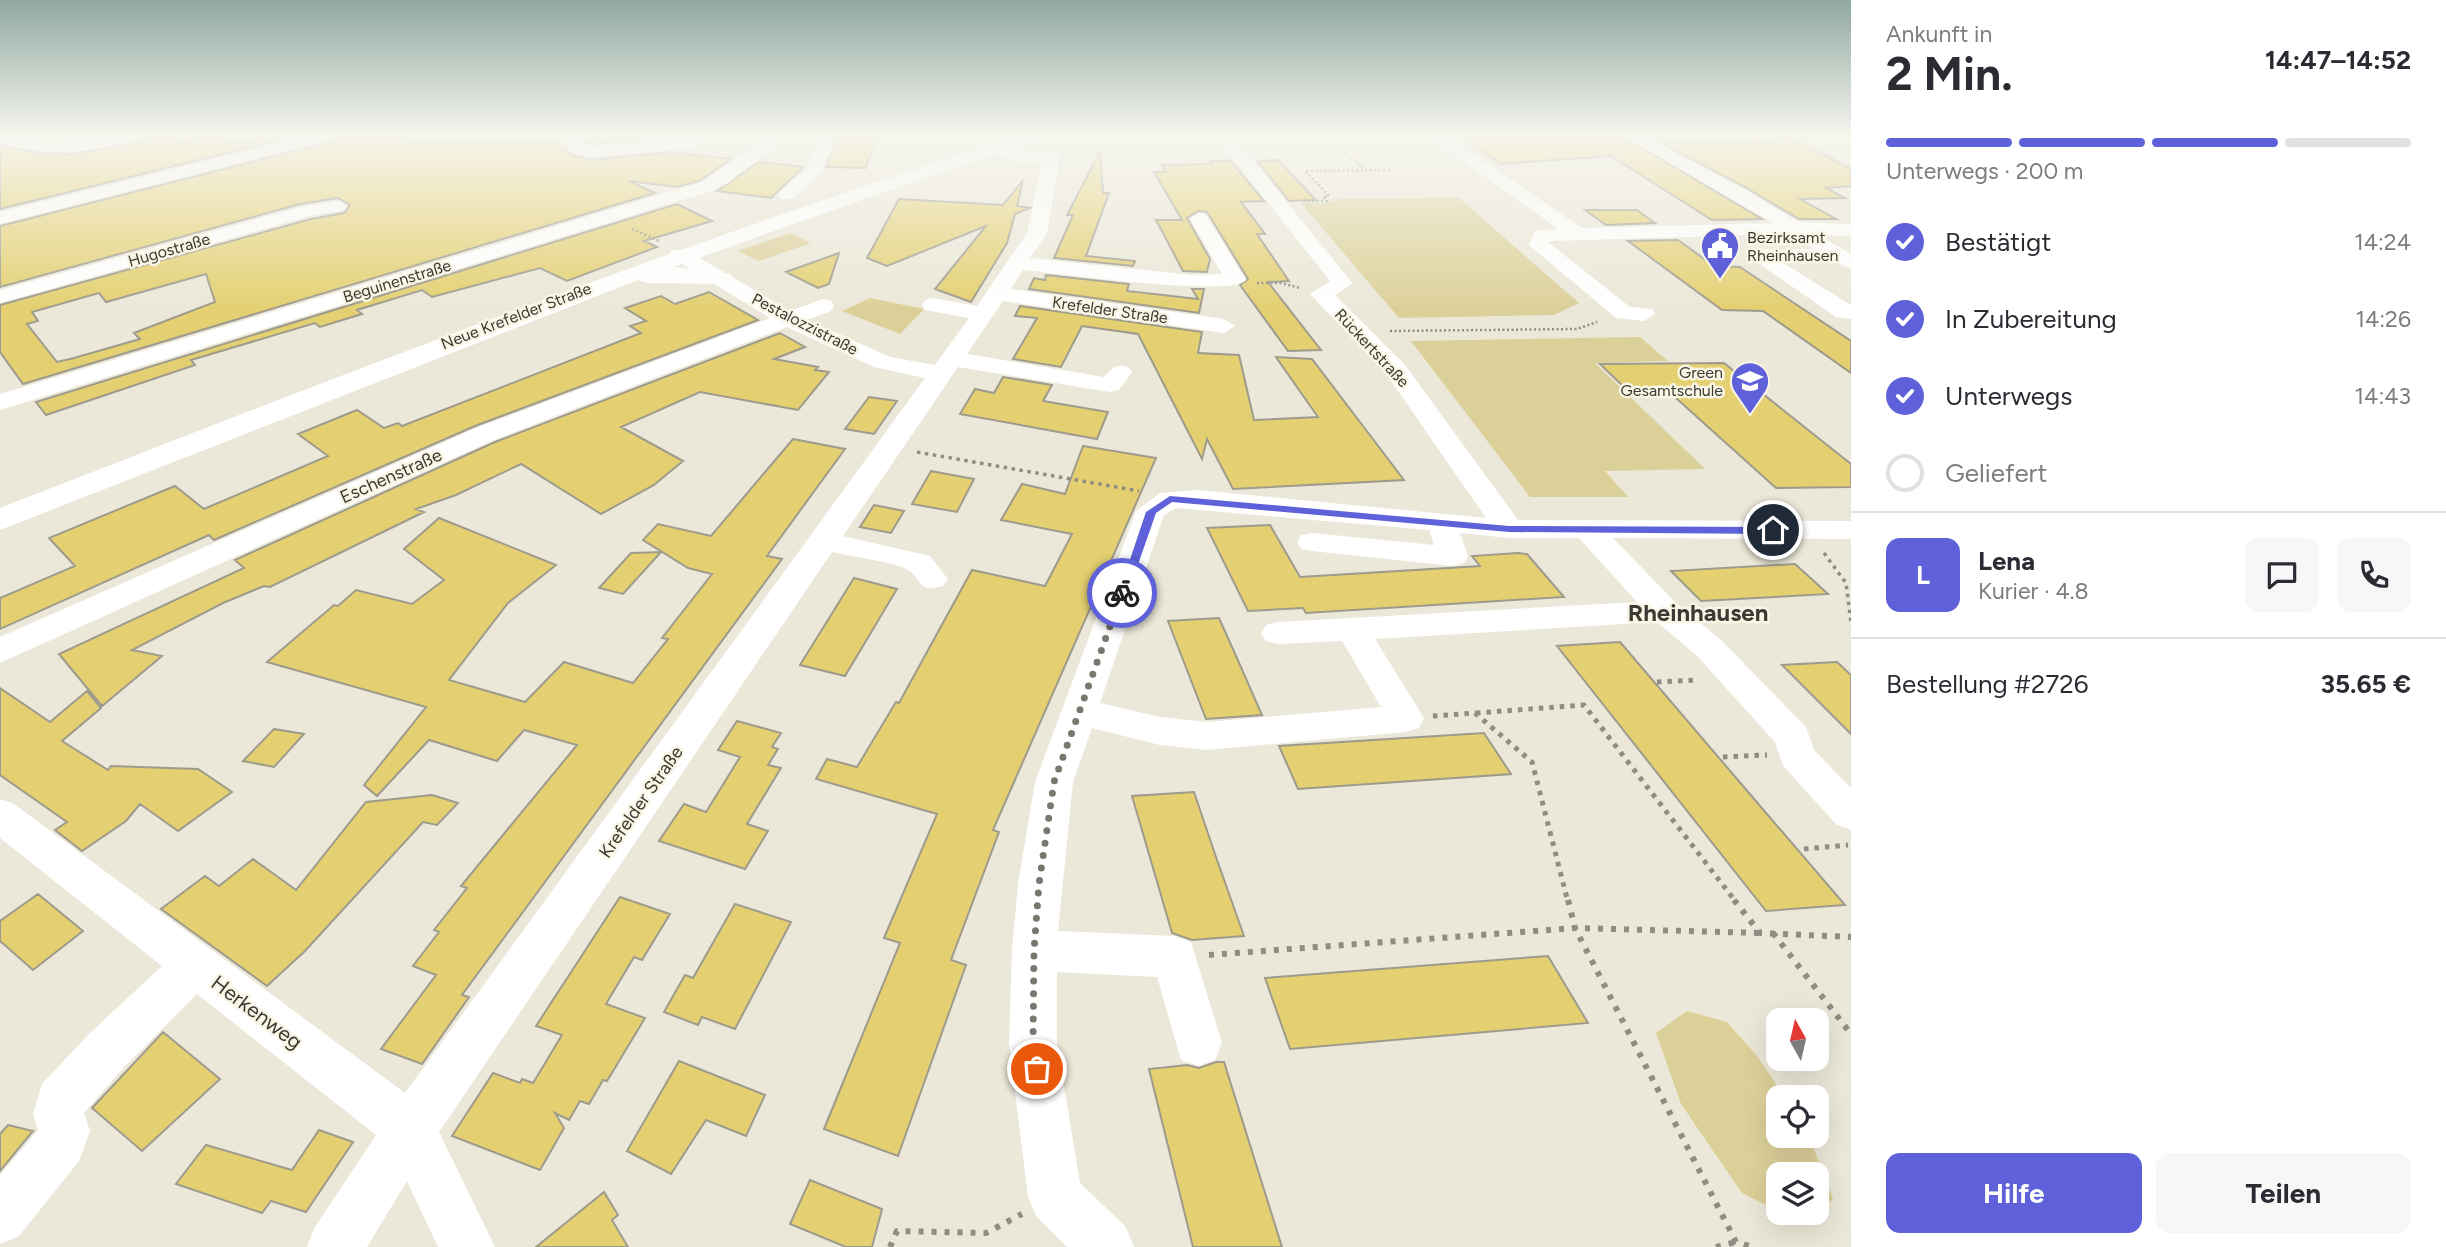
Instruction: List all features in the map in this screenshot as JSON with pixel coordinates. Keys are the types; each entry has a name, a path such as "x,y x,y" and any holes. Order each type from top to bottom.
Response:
{"main road":[{"name":"Neue Krefelder Straße","path":"0,520 600,284 851,193"},
{"path":"600,284 676,274 721,279"}],"street":[{"path":"0,218 98,193"},
{"name":"Beguinenstraße","path":"1,401 683,193"},
{"name":"Krefelder Straße","path":"335,1247 410,1129 997,294 1037,233 1045,193"},
{"name":"Rückertstraße","path":"1270,193 1342,283 1321,294 1361,332 1429,413 1509,529"},
{"path":"1519,193 1575,232"},
{"path":"1733,193 1844,258"},
{"name":"Hugostraße","path":"0,297 308,211 338,206"},
{"path":"1199,219 1236,280"},
{"path":"1634,313 1539,245 1542,234 1795,228 1851,230"},
{"name":"Pestalozzistraße","path":"679,254 790,320 885,363 945,366"},
{"path":"1844,258 1758,256 1844,312 1851,312"},
{"name":"Krefelder Straße","path":"1017,263 1193,281 1236,280"},
{"name":"Krefelder Straße","path":"997,294 1224,326"},
{"path":"933,305 983,314"},
{"name":"Eschenstraße","path":"0,651 485,434 823,306"},
{"path":"945,366 1110,385 1121,372"},
{"path":"1106,1247 1055,1197 1033,1043 1034,950 1039,884 1054,782 1151,512 1180,495 1509,529 1851,530"},
{"path":"1311,542 1453,556 1442,524"},
{"path":"1589,531 1664,611 1708,647 1793,737 1796,756 1851,814"},
{"path":"824,541 919,563 932,579"},
{"path":"1278,634 1664,611"},
{"path":"1079,711 1160,732 1207,736 1406,719 1353,629"},
{"name":"Herkenweg","path":"0,815 410,1129 467,1247"},
{"path":"1034,950 1175,957 1198,1042"},
{"path":"0,1217 61,1143 64,1131 58,1114 60,1102 107,1050 195,965"}],"path":[{"path":"1298,202 1327,201 1323,197 1329,196 1326,193"},
{"path":"610,216 652,240 686,235 706,244"},
{"path":"1236,280 1281,283 1321,294"},
{"path":"1361,332 1577,329 1634,313"},
{"path":"894,442 891,447 1180,495"},
{"path":"1801,530 1822,550 1846,583 1851,622"},
{"path":"1406,719 1584,705 1760,933"},
{"path":"1475,713 1532,762 1575,928 1736,1242"},
{"path":"1723,757 1796,756"},
{"path":"1804,849 1851,845"},
{"path":"1175,957 1575,928 1851,937"},
{"path":"1773,933 1851,1034"},
{"path":"890,1247 897,1231 986,1233 1055,1197"},
{"path":"1716,1247 1736,1242 1752,1247"}],"shaded area":[{"path":"1459,198 1579,303 1554,315 1399,318 1301,203 1327,203 1339,199"},
{"path":"790,233 811,243 759,261 738,251"},
{"path":"870,298 924,309 900,334 842,311"},
{"path":"1640,337 1668,361 1595,363 1705,469 1605,471 1628,497 1530,497 1411,341"},
{"path":"1687,1011 1727,1022 1757,1056 1777,1085 1766,1085 1766,1148 1814,1148 1819,1162 1766,1162 1766,1205 1742,1193 1681,1104 1656,1033"}],"building":[{"path":"0,193 64,193 0,209"},
{"path":"129,193 654,193 23,384 0,352 0,305 311,219 344,213 350,205 338,198 300,204 0,287 0,226","holes":["206,274 215,302 134,333 140,339 57,362 27,324 38,321 32,312 99,293 106,302"]},
{"path":"734,193 776,193 771,198"},
{"path":"1012,193 1020,193 1017,206 1030,208 1015,214 1007,243 971,302 935,289 986,226 887,266 867,258 899,199 1003,205"},
{"path":"1078,193 1109,193 1086,256 1135,261 1133,266 1054,258 1073,215 1067,215"},
{"path":"1166,193 1258,193 1264,201 1241,202 1265,234 1257,234 1289,281 1268,282 1321,350 1288,351 1240,285 1248,279 1207,212 1198,211 1187,218 1210,259 1207,272 1183,271 1156,220 1182,220"},
{"path":"1283,193 1310,193 1316,200 1289,201"},
{"path":"1670,193 1718,193 1762,219 1712,220"},
{"path":"1755,193 1836,193 1845,198 1800,199 1836,219 1799,219"},
{"path":"677,204 712,221 644,241 657,247 567,281 540,268 432,297 422,290 357,310 362,314 320,327 315,323 191,360 195,365 46,415 36,402"},
{"path":"1585,210 1637,210 1655,223 1606,225"},
{"path":"1678,240 1714,266 1740,267 1851,341 1851,373 1763,311 1722,310 1628,241"},
{"path":"839,253 829,284 818,288 786,272"},
{"path":"1046,275 1129,284 1127,291 1198,299 1192,289 1204,289 1199,313 1029,289 1034,278 1045,280"},
{"path":"709,292 758,320 475,426 214,540 209,535 0,629 0,598 75,566 49,538 175,486 204,509 328,456 298,434 357,410 384,428 398,423 402,426 641,333 630,326 646,321 625,308 661,296 675,304"},
{"path":"1020,306 1202,332 1198,353 1239,355 1254,420 1318,417 1276,357 1312,359 1404,480 1233,489 1207,439 1202,459 1138,334 1082,326 1061,367 1013,359 1037,318 1015,316"},
{"path":"780,333 805,347 774,359 818,367 815,370 829,372 798,410 700,392 621,427 683,461 654,485 601,514 521,464 456,495 416,509 424,512 270,587 264,586 223,603 132,650 162,656 102,706 59,654 244,568 235,560 495,442"},
{"path":"1724,363 1851,464 1851,487 1776,488 1667,390 1628,391 1600,364"},
{"path":"1003,377 1052,385 1043,401 1108,412 1097,439 960,414 975,389 994,393"},
{"path":"869,397 897,401 874,434 845,429"},
{"path":"793,439 845,449 767,556 782,559 462,995 469,997 422,1064 381,1049 436,975 413,966 439,932 434,930 467,888 461,886 577,745 524,730 497,761 429,740 377,796 364,785 426,707 267,662 334,605 338,606 356,590 412,604 444,580 404,549 439,518 556,565 508,603 449,680 525,702 564,662 633,683 668,639 662,638 712,574 688,568 643,540 658,524 711,536"},
{"path":"1083,446 1156,458 993,830 999,832 951,960 966,965 898,1156 824,1129 900,943 884,938 937,814 816,779 827,759 857,767 896,702 899,703 972,570 1045,586 1072,534 1001,520 1022,484 1065,494"},
{"path":"931,471 974,479 957,512 912,504"},
{"path":"874,505 904,511 891,533 860,527"},
{"path":"1270,525 1300,577 1480,566 1472,556 1518,553 1527,554 1564,597 1306,613 1303,608 1248,611 1207,528"},
{"path":"661,552 623,594 599,588 631,553"},
{"path":"1795,564 1828,594 1701,601 1671,571"},
{"path":"854,578 897,589 845,676 800,665"},
{"path":"1219,618 1262,715 1206,719 1168,621"},
{"path":"1620,642 1845,905 1766,911 1557,646"},
{"path":"1837,662 1851,675 1851,734 1782,665"},
{"path":"0,688 50,722 87,691 101,708 62,741 108,770 111,766 198,769 232,792 178,831 140,804 126,821 82,851 55,830 67,822 0,775"},
{"path":"737,721 781,733 772,747 778,749 768,765 781,768 747,824 768,831 745,869 659,841 684,804 706,812 740,757 718,750"},
{"path":"274,729 304,734 274,767 243,761"},
{"path":"1484,733 1511,774 1298,789 1279,746"},
{"path":"1194,792 1244,936 1192,940 1172,933 1132,796"},
{"path":"432,795 458,803 437,825 423,822 305,951 267,986 161,909 205,876 219,886 253,859 296,890 366,802"},
{"path":"38,894 83,931 33,970 0,941 0,921"},
{"path":"620,897 670,914 642,960 634,957 606,1004 645,1018 607,1081 603,1080 589,1104 580,1101 569,1120 555,1113 564,1128 540,1170 452,1136 493,1073 520,1083 522,1079 533,1083 562,1035 536,1026"},
{"path":"735,904 791,922 735,1029 702,1017 698,1025 664,1012 685,975 693,978"},
{"path":"1548,956 1588,1023 1290,1049 1265,978"},
{"path":"163,1032 220,1079 142,1151 92,1108"},
{"path":"679,1061 765,1095 746,1136 706,1120 671,1174 627,1151"},
{"path":"1224,1062 1282,1247 1193,1247 1149,1069 1187,1065 1199,1068"},
{"path":"8,1125 33,1131 0,1171 0,1134"},
{"path":"319,1130 353,1142 306,1212 271,1201 262,1213 176,1184 206,1145 292,1170"},
{"path":"810,1180 882,1209 872,1247 846,1247 790,1224"},
{"path":"604,1192 618,1215 612,1220 628,1247 536,1247"}],"way so far":[{"path":"1037,1069 1033,1043 1034,950 1039,884 1054,782 1122,593"}],"place":[{"name":"Bezirksamt Rheinhausen","path":"1720,280"},
{"name":"Green Gesamtschule","path":"1750,415"}],"district":[{"name":"Rheinhausen","path":"1698,612"}],"route":[{"path":"1122,593 1151,512 1170,499 1198,499 1509,529 1773,530"}]}
